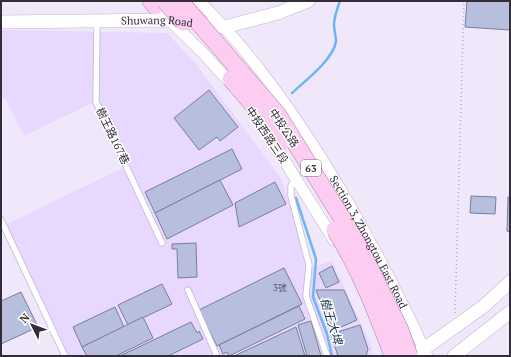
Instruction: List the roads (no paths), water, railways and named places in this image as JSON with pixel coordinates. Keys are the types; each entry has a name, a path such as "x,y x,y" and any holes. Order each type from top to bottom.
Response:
{"main road":[{"name":"中投公路","path":"180,1 278,115 358,244 400,330 418,355"},
{"name":"中投公路","path":"155,2 271,126 345,245 375,309 393,356"}],"street":[{"name":"Section 3, Zhongtou East Road","path":"199,1 225,27 269,81 315,147 375,249 418,355"},
{"name":"Shuwang Road","path":"1,22 170,20 225,27 278,13 308,1"},
{"name":"中投西路三段","path":"155,2 170,20 208,58 232,85 260,123 296,177 332,236 363,296 386,356"},
{"path":"260,123 269,130 279,129 288,118 287,106"},
{"path":"418,355 484,306 510,282"},
{"path":"454,356 510,312"}],"lane":[{"name":"樹王路167巷","path":"97,22 96,102 162,243"},
{"path":"296,177 291,186 291,191 309,265 306,296 327,356"},
{"path":"1,220 65,356"},
{"path":"188,290 217,356"}],"waterway":[{"name":"樹王大埤","path":"292,93 325,62 334,48 336,41 334,22 340,1"},
{"name":"樹王大埤","path":"296,198 316,259 313,297 327,334 332,356"}]}
